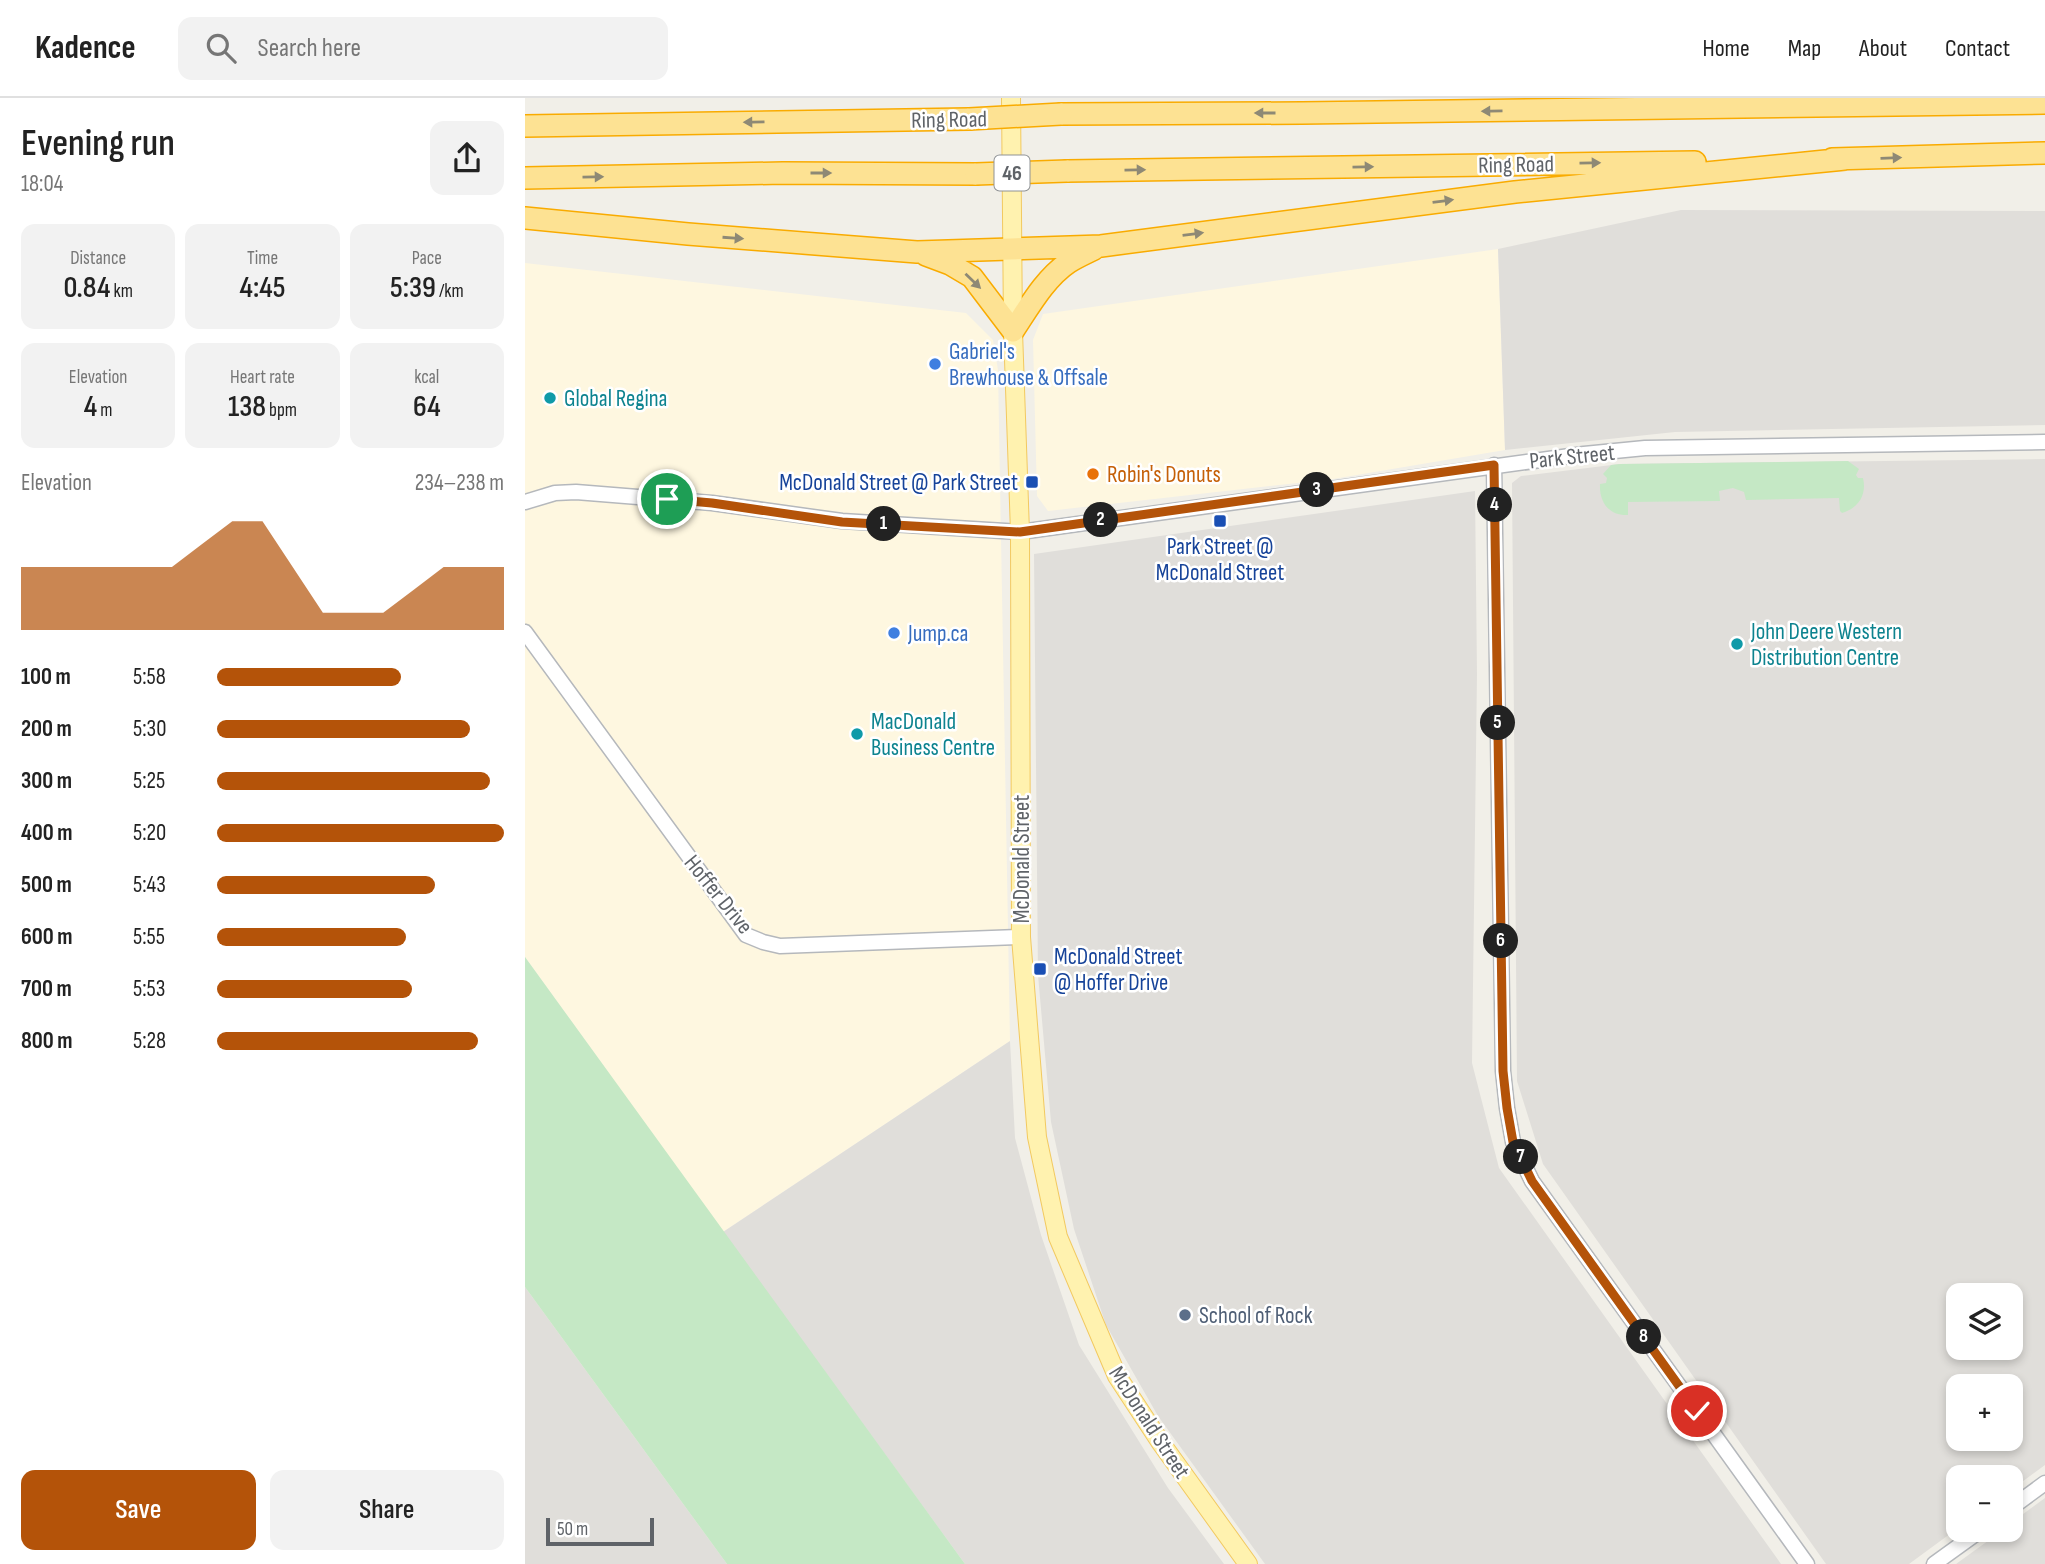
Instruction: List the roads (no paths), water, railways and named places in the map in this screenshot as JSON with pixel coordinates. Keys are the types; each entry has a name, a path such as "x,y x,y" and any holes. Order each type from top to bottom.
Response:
{"highway":[{"path":"1930,98 2035,103"},
{"name":"Ring Road","path":"525,126 969,119 1061,114 2035,103"},
{"name":"Ring Road","path":"525,178 782,173 976,174 2045,153"},
{"path":"525,218 688,234 917,251 1101,246 1515,192 1845,159"},
{"path":"917,251 950,264 972,277 1013,331 1052,277 1069,262 1101,246"}],"main road":[{"name":"McDonald Street","path":"1011,98 1013,331 1020,532 1021,937 1037,1137 1058,1237 1117,1376 1161,1443 1248,1564"}],"street":[{"name":"Park Street","path":"1020,532 1494,465 1645,448 2045,442"},
{"path":"1494,465 1503,1071 1513,1142 1532,1181 1807,1564"},
{"path":"525,502 555,493 576,492 712,503 842,522 1020,532"},
{"name":"Hoffer Drive","path":"525,632 746,935 780,946 1021,937"},
{"path":"2023,1499 2045,1483"},
{"path":"1934,1564 1964,1542"}],"place":[{"name":"Gabriel's Brewhouse & Offsale","path":"935,364"},
{"name":"Global Regina","path":"550,398"},
{"name":"Robin's Donuts","path":"1093,474"},
{"name":"McDonald Street @ Park Street","path":"1032,482"},
{"name":"Park Street @ McDonald Street","path":"1220,521"},
{"name":"Jump.ca","path":"894,633"},
{"name":"John Deere Western Distribution Centre","path":"1737,644"},
{"name":"MacDonald Business Centre","path":"857,734"},
{"name":"McDonald Street @ Hoffer Drive","path":"1040,969"},
{"name":"School of Rock","path":"1185,1315"}]}
